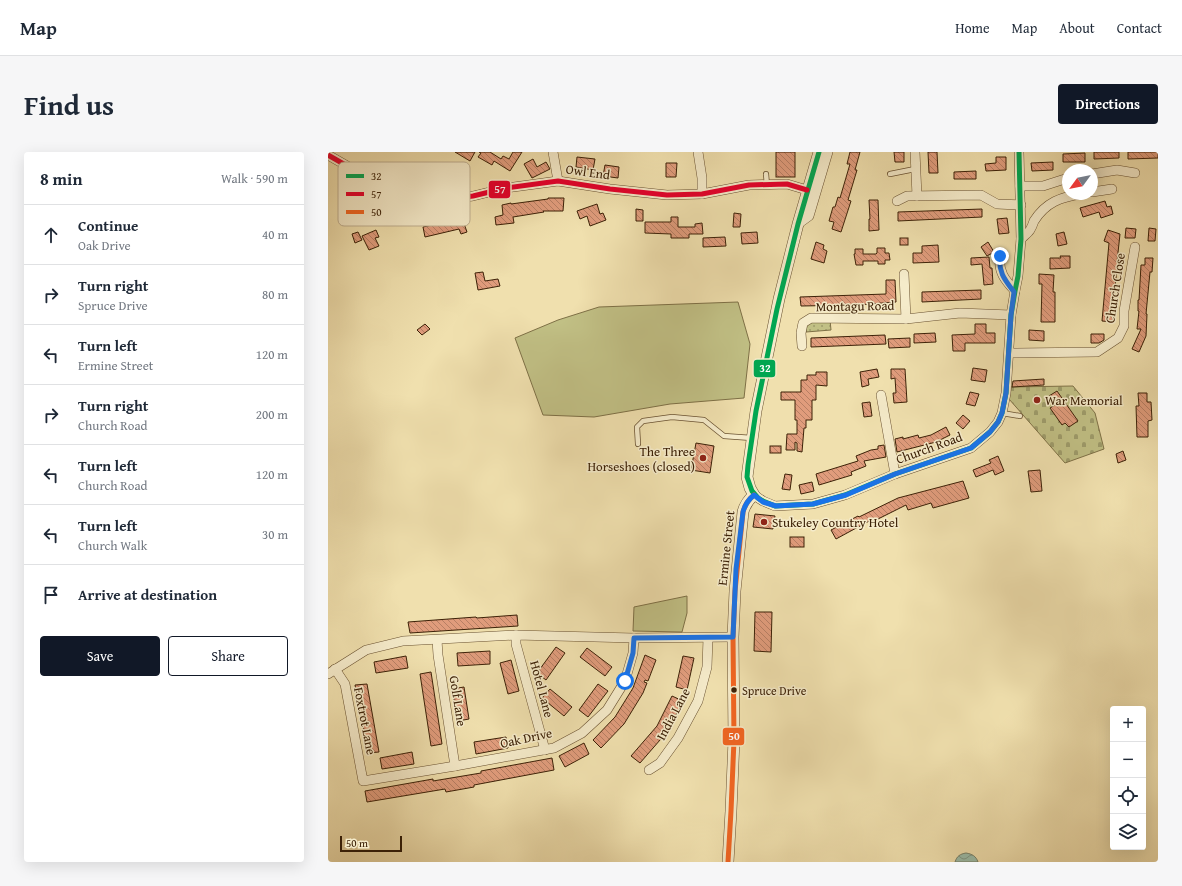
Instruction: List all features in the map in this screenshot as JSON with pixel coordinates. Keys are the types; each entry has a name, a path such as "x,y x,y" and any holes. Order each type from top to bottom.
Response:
{"street":[{"path":"553,152 558,181"},
{"path":"698,152 702,178 702,194"},
{"path":"754,495 747,477 756,412 770,342 798,224 819,152"},
{"path":"798,224 809,216 828,152"},
{"path":"915,152 917,196"},
{"name":"Church Road","path":"754,495 763,502 776,506 813,504 846,495 895,474 971,448 990,432 998,422 1002,413 1006,393 1011,315 1018,276 1021,239 1019,152"},
{"name":"Owl End","path":"328,155 340,162"},
{"path":"1098,173 1117,170 1135,172"},
{"path":"1020,186 1043,186 1062,180"},
{"name":"Owl End","path":"470,196 506,188 558,181 610,189 667,195 702,194 749,185 787,184 807,190"},
{"path":"1098,191 1112,189"},
{"path":"896,201 907,196 981,195 997,204 1021,204"},
{"path":"1021,239 1030,231 1034,221 1044,209 1051,203 1062,199"},
{"name":"Church Close","path":"1009,353 1097,352 1118,338 1124,326 1124,311 1135,247"},
{"path":"1000,256 999,264 1004,279 1014,292"},
{"name":"Montagu Road","path":"904,274 906,319"},
{"name":"Montagu Road","path":"802,346 801,333 803,323 811,318 906,319 960,313 1011,315"},
{"path":"881,395 895,474"},
{"name":"Ermine Street","path":"728,862 732,811 734,740 733,637 736,569 744,505 748,499 754,495"},
{"path":"331,672 366,650 403,641 516,635 634,638 733,637"},
{"name":"Hotel Lane","path":"516,635 516,644 545,750"},
{"name":"Oak Drive","path":"363,781 554,748 582,733 607,710 625,681 633,653 634,638"},
{"name":"India Lane","path":"649,770 660,763 678,738 698,701 707,667 708,638"},
{"name":"Golf Lane","path":"437,640 455,766"},
{"name":"Foxtrot Lane","path":"331,672 345,684 363,781"}],"lane":[{"path":"890,174 915,169"},
{"path":"766,174 767,185"},
{"path":"1002,413 1020,416"},
{"path":"638,444 637,427 643,421 672,417 704,420 724,436 752,438"}],"green space":[{"path":"738,302 750,344 744,398 670,404 594,417 543,415 515,338 558,320 599,307"},
{"path":"830,320 831,330 806,332 807,325 811,322"},
{"path":"1073,386 1095,413 1104,449 1065,463 1009,399 1011,387"},
{"path":"687,596 687,613 682,632 633,631 634,607"}],"water":[{"path":"966,853 974,856 978,862 955,862 959,856"}],"building":[{"path":"455,152 475,152 470,161"},
{"path":"479,152 490,152 501,159 503,156 509,159 513,152 522,152 510,171 494,161 492,165 478,157 481,153"},
{"path":"776,152 795,152 795,177 776,177"},
{"path":"850,152 860,152 855,170 857,170 848,200 851,201 841,232 832,229 834,222 829,221 833,207 835,207 838,197 840,198 850,164 847,164"},
{"path":"894,152 904,152 904,162 895,162"},
{"path":"928,152 937,152 938,173 929,173"},
{"path":"1094,152 1119,152 1119,158 1094,159"},
{"path":"1128,152 1158,152 1158,158 1128,159"},
{"path":"1085,153 1085,162 1063,162 1063,154"},
{"path":"577,157 595,159 593,170 576,167"},
{"path":"996,157 1006,157 1006,170 986,171 985,164 996,163"},
{"path":"533,159 537,167 546,162 550,169 532,178 524,164"},
{"path":"1053,162 1053,170 1032,171 1031,163"},
{"path":"666,163 677,163 676,177 666,177"},
{"path":"605,165 619,167 618,178 603,176"},
{"path":"976,171 976,179 954,179 954,172"},
{"path":"548,198 564,198 563,211 543,211 544,212 513,217 514,223 496,225 495,217 503,215 502,205"},
{"path":"869,200 878,200 879,230 869,231"},
{"path":"1105,201 1107,207 1111,206 1113,214 1101,218 1099,212 1083,217 1080,208"},
{"path":"597,204 600,214 603,213 606,220 590,226 587,216 580,219 577,211"},
{"path":"636,209 643,210 643,221 636,221"},
{"path":"982,209 982,217 898,221 898,212"},
{"path":"734,213 741,214 740,227 733,227"},
{"path":"671,217 678,217 678,227 695,227 695,224 702,223 703,234 689,234 689,238 671,238 671,234 645,233 645,222 671,222"},
{"path":"1007,218 1009,233 999,234 997,219"},
{"path":"465,226 467,232 461,234 459,229 425,237 423,227"},
{"path":"1126,228 1136,229 1135,238 1125,238"},
{"path":"1149,228 1156,229 1155,241 1148,241"},
{"path":"376,230 379,237 375,238 379,246 369,250 362,236"},
{"path":"1108,230 1120,234 1117,262 1119,262 1117,268 1113,308 1115,308 1113,322 1102,321 1109,243 1104,241"},
{"path":"358,232 362,240 355,243 352,234"},
{"path":"757,232 758,243 742,244 741,233"},
{"path":"1064,232 1067,244 1058,246 1056,234"},
{"path":"725,237 726,246 703,247 703,238"},
{"path":"900,238 908,238 908,245 900,245"},
{"path":"816,242 824,245 823,249 827,251 824,263 811,259"},
{"path":"988,242 994,252 987,256 981,247"},
{"path":"938,245 939,262 913,263 913,253 922,253 922,246"},
{"path":"877,248 885,248 885,253 889,253 890,260 885,260 885,264 878,264 878,261 863,261 863,265 856,265 854,254 855,249 863,249 863,254 876,254"},
{"path":"1060,256 1070,256 1070,268 1050,269 1050,258 1061,258"},
{"path":"989,257 990,268 992,268 993,284 984,285 982,264 971,265 971,258"},
{"path":"1145,258 1153,258 1152,272 1150,272 1146,314 1146,336 1139,352 1132,349 1141,329 1137,329 1139,311 1138,300 1141,265 1145,265"},
{"path":"483,272 485,281 498,279 500,286 478,290 475,273"},
{"path":"1039,274 1054,275 1053,292 1055,292 1055,322 1041,322 1042,284 1039,284"},
{"path":"886,280 895,280 896,302 856,305 801,306 800,297 886,294"},
{"path":"981,290 981,299 922,302 922,292"},
{"path":"425,324 430,329 422,335 417,330"},
{"path":"975,324 986,324 986,333 995,333 995,343 965,343 965,351 953,351 952,335 975,334"},
{"path":"1029,330 1044,331 1044,341 1029,340"},
{"path":"935,333 936,342 914,343 914,334"},
{"path":"1091,334 1104,334 1104,340 1099,343 1091,343"},
{"path":"885,335 886,344 811,347 811,338"},
{"path":"910,338 910,347 889,348 888,339"},
{"path":"973,368 987,370 985,382 971,380"},
{"path":"877,369 879,377 868,379 869,385 862,387 860,372"},
{"path":"891,369 905,369 907,402 894,403 893,393 896,393 895,378 891,379"},
{"path":"816,372 827,372 827,386 816,385 816,400 812,400 812,420 806,420 802,452 797,451 797,443 795,442 795,450 786,450 787,434 797,434 797,420 795,420 795,400 781,400 781,392 801,392 801,380 807,380 807,375 816,375"},
{"path":"1044,379 1044,385 1012,387 1013,381"},
{"path":"1057,391 1078,421 1069,427 1065,423 1062,425 1050,408 1055,405 1049,396"},
{"path":"970,392 979,394 975,406 966,404"},
{"path":"1138,393 1147,393 1147,402 1151,402 1152,420 1148,421 1148,437 1137,437 1136,406 1139,406"},
{"path":"870,402 872,416 864,417 862,403"},
{"path":"963,415 970,421 963,429 956,423"},
{"path":"946,427 950,435 936,442 897,452 895,439 903,437 903,439 918,435 919,438 931,435"},
{"name":"The Three Horseshoes (closed)","path":"696,443 714,446 710,473 691,470"},
{"path":"884,445 886,457 864,461 866,466 851,472 852,475 819,485 816,474 858,461 856,456 878,449 878,446"},
{"path":"770,446 781,446 781,453 770,453"},
{"path":"1123,451 1126,460 1118,463 1116,454"},
{"path":"998,456 1004,471 995,475 993,470 976,477 973,470 991,463 989,460"},
{"path":"1040,470 1042,491 1031,492 1028,471"},
{"path":"785,474 792,475 790,490 782,489"},
{"path":"963,481 969,498 933,508 931,503 908,510 906,505 872,522 871,520 836,539 831,530 898,498"},
{"path":"812,482 814,491 801,494 799,485"},
{"name":"Stukeley Country Hotel","path":"755,514 775,516 773,529 753,527"},
{"path":"790,537 804,537 804,547 790,547"},
{"path":"755,612 772,612 771,652 754,651"},
{"path":"517,615 518,626 410,633 408,622 476,617"},
{"path":"556,647 565,653 546,680 537,673"},
{"path":"587,648 612,667 605,676 580,657"},
{"path":"490,651 490,664 458,666 457,653"},
{"path":"645,655 656,660 648,681 645,680 644,682 647,683 643,693 624,724 601,748 593,740 615,717 633,688"},
{"path":"406,656 408,668 376,673 374,662"},
{"path":"683,656 694,658 687,690 676,687"},
{"path":"511,660 519,691 508,694 500,663"},
{"path":"431,672 442,744 431,746 420,674"},
{"path":"367,684 379,752 368,753 355,685"},
{"path":"598,684 608,691 588,717 579,710"},
{"path":"464,687 469,719 458,721 452,689"},
{"path":"550,689 572,707 564,716 542,698"},
{"path":"672,696 683,701 667,732 640,763 631,756 657,726"},
{"path":"506,737 508,748 476,754 474,742"},
{"path":"584,743 589,754 565,767 559,756"},
{"path":"412,752 414,764 382,769 380,758"},
{"path":"552,758 554,770 474,785 474,787 446,792 445,789 367,802 365,791 433,779 433,781 481,773 481,771"}],"transit line":[{"name":"32","path":"819,152 798,224 777,309 756,411 748,465 747,477 752,491 758,498 775,506 813,504 845,495 895,474 971,448 990,432 998,422 1002,413 1006,393 1011,315 1018,276 1021,239 1019,152"},
{"name":"57","path":"328,155 340,162"},
{"name":"57","path":"470,196 506,188 558,181 610,189 667,195 702,194 749,185 787,184 807,190"},
{"name":"50","path":"728,862 734,740 733,637 735,591 743,512 747,502 754,495"}],"place":[{"name":"War Memorial","path":"1037,400"},
{"name":"The Three Horseshoes (closed)","path":"703,458"},
{"name":"Stukeley Country Hotel","path":"764,522"},
{"name":"Spruce Drive","path":"734,690"}],"route":[{"path":"625,681 633,653 634,638 733,637 736,569 744,505 748,499 754,495 763,502 776,506 813,504 846,495 895,474 971,448 990,432 998,422 1002,413 1006,393 1014,292 1004,279 999,264 1000,256"}]}
